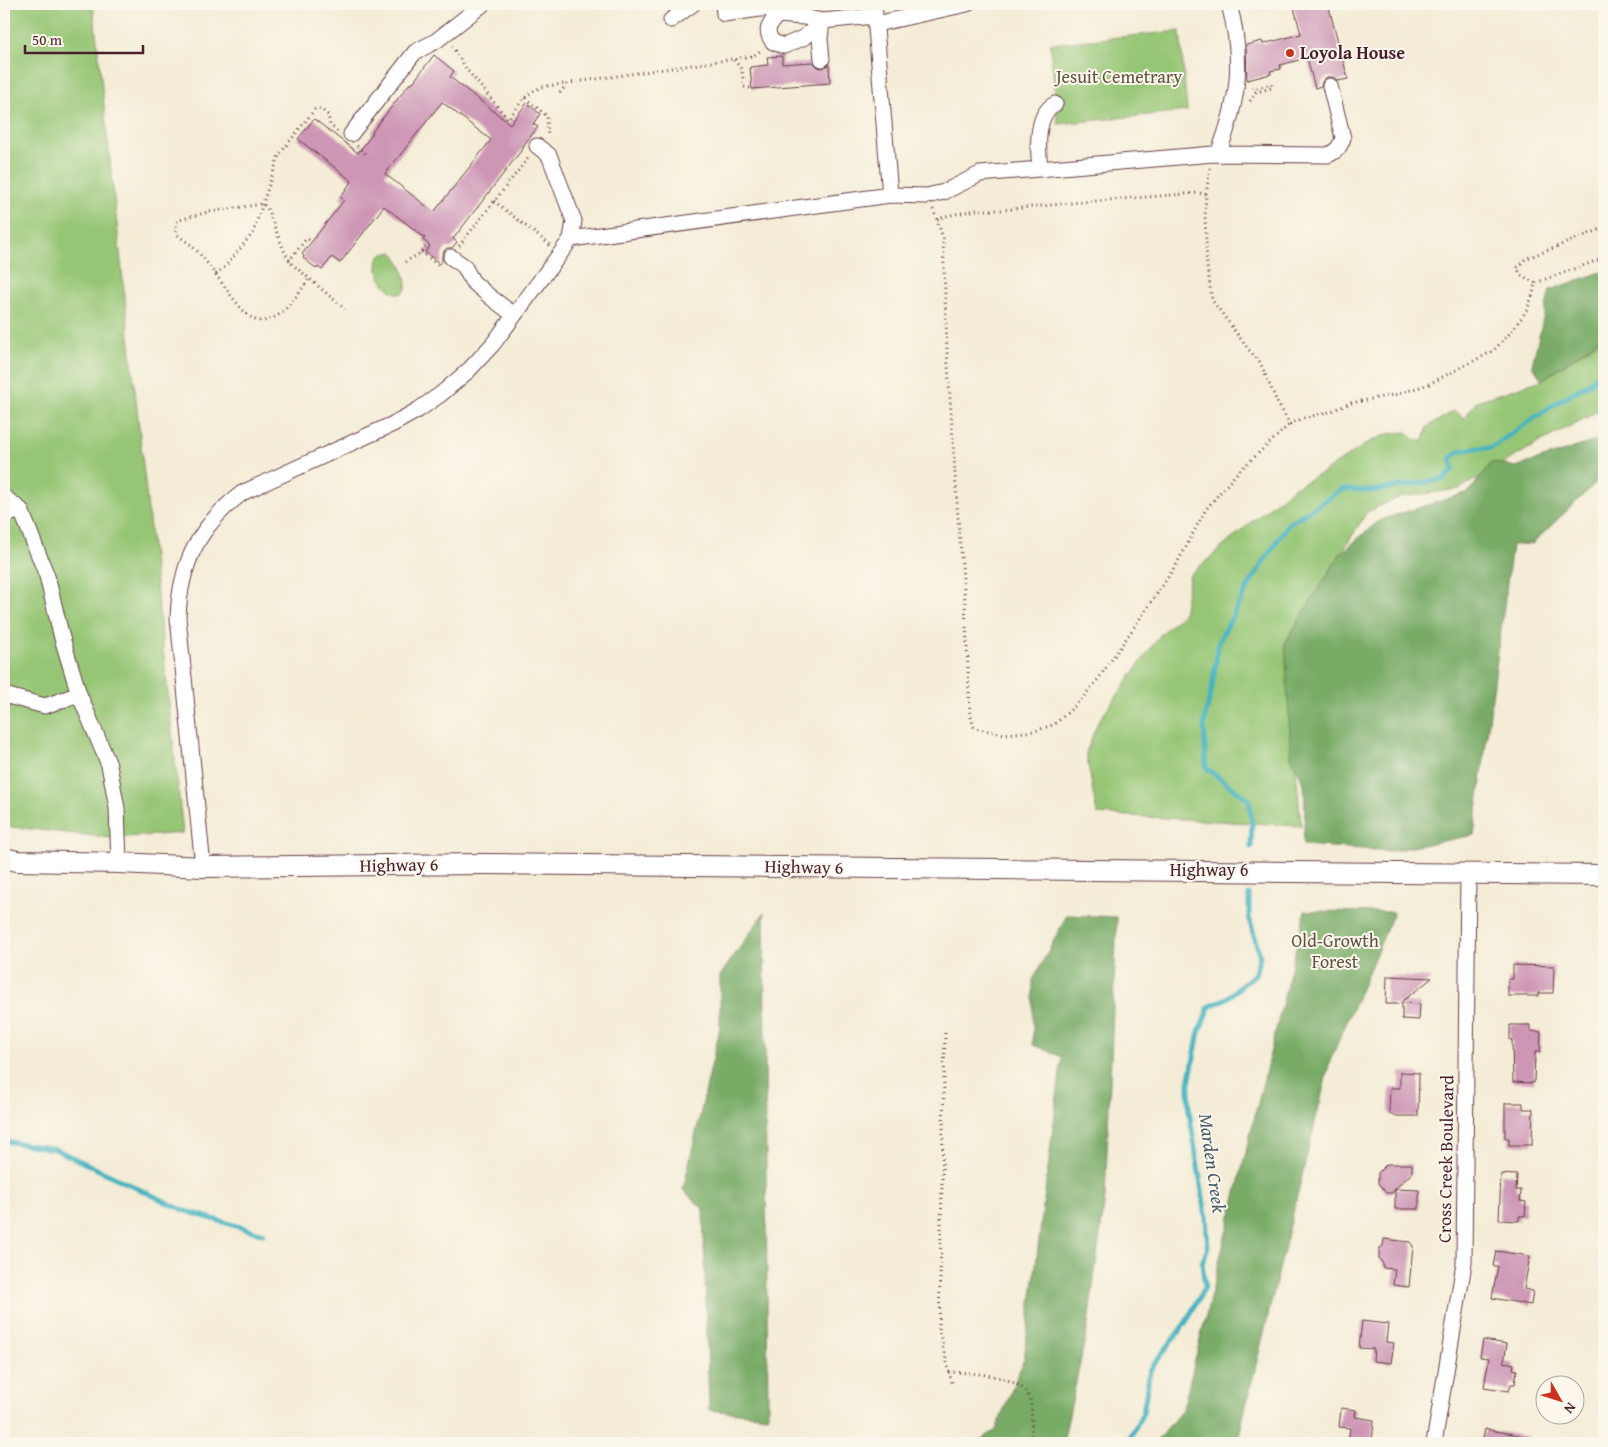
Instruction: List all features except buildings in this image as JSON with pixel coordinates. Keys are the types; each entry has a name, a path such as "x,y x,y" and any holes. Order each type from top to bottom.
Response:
{"main road":[{"name":"Highway 6","path":"4,858 17,861 203,867 481,864 1604,875"}],"street":[{"path":"349,138 415,52 436,41 484,4"},
{"path":"671,20 693,4"},
{"path":"723,4 724,14 770,9 822,21 967,4"},
{"path":"1215,154 1230,124 1237,92 1239,59 1234,7"},
{"path":"770,9 769,37 773,42 784,46 805,37 822,21"},
{"path":"875,15 890,195"},
{"path":"822,21 820,39 822,59"},
{"path":"571,239 890,195 927,196 944,192 980,174 1215,154 1328,154 1336,151 1344,138 1330,86"},
{"path":"1040,169 1038,146 1042,120 1049,107 1055,104"},
{"path":"203,867 178,618 183,576 190,557 199,538 216,516 242,493 393,424 418,410 441,394 493,344 571,239 574,222 549,155 533,152"},
{"path":"450,257 464,266 472,281 514,315"},
{"path":"4,497 21,510 47,576 62,638 79,694 103,749 112,777 117,808 119,863"},
{"path":"4,516 21,510"},
{"path":"4,695 45,706 79,694"},
{"name":"Cross Creek Boulevard","path":"1434,1443 1464,1264 1468,873"}],"path":[{"path":"1234,7 1260,4"},
{"path":"444,34 468,70 508,119 534,90 568,83 734,60 753,56 773,42"},
{"path":"734,60 742,70 744,87 750,88"},
{"path":"560,93 568,83"},
{"path":"1248,104 1256,92 1272,88 1271,84 1254,88 1254,85"},
{"path":"525,98 546,116"},
{"path":"216,274 225,267 253,233 279,154 315,110 321,109 328,115 330,125 349,138 366,154"},
{"path":"421,252 440,267 533,152"},
{"path":"1215,154 1206,194 1209,290 1212,300 1260,362 1277,402 1290,424"},
{"path":"1206,194 1198,193 1070,203 1002,210 976,210 946,216 937,220 943,238 947,351 965,602 970,713 974,728 1004,734 1035,731 1055,724 1079,702 1104,671 1176,565 1206,509 1237,473 1290,424 1303,418 1326,413 1350,403 1398,394 1429,384 1494,351 1527,310 1535,283"},
{"path":"494,201 549,244"},
{"path":"263,204 267,208 289,260 308,280 345,309"},
{"path":"263,204 208,212 179,220 176,222 176,233 196,249 247,315 259,320 277,317 308,280"},
{"path":"1604,228 1525,260 1517,268 1521,275 1535,283 1604,258"},
{"path":"289,260 306,239 310,240"},
{"path":"405,262 421,252 426,245"},
{"path":"944,1033 939,1330 952,1383"},
{"path":"949,1372 1009,1380 1026,1392 1030,1400 1031,1443"}],"green space":[{"path":"4,4 93,4 183,833 112,838 4,826"},
{"name":"Jesuit Cemetrary","path":"1180,31 1187,111 1058,124 1050,44"},
{"path":"392,252 401,264 406,280 406,290 400,294 389,289 378,273 377,266 380,255"},
{"path":"1604,271 1604,335 1542,380 1532,365 1550,290"},
{"path":"1604,335 1604,408 1540,442 1459,489 1400,497 1367,512 1285,643 1301,826 1097,814 1086,753 1098,722 1161,634 1183,614 1190,575 1293,488 1322,473 1371,441 1388,434 1407,432 1415,440 1424,441 1427,427 1454,411 1464,418 1477,401 1542,380"},
{"path":"1604,438 1604,475 1532,544 1512,545 1474,835 1391,851 1303,845 1304,784 1291,757 1285,643 1340,554 1380,520 1469,492 1492,462 1516,467"},
{"name":"Old-Growth Forest","path":"1305,911 1394,912 1330,1061 1237,1443 1155,1443 1183,1409"},
{"path":"764,913 768,1416 709,1410 703,1209 683,1190 720,1028 720,976"},
{"path":"1067,915 1117,917 1105,1199 1087,1330 1063,1443 976,1443 996,1430 1024,1359 1062,1057 1033,1045 1033,980"}],"waterway":[{"path":"1251,847 1252,823 1249,800 1206,768 1204,723 1219,641 1252,580 1288,524 1343,489 1371,491 1444,479 1453,469 1451,458 1460,451 1491,448 1553,405 1590,383 1604,367"},
{"name":"Marden Creek","path":"1127,1443 1143,1413 1150,1370 1186,1322 1205,1287 1202,1263 1208,1248 1206,1216 1189,1111 1189,1083 1199,1032 1209,1007 1227,998 1255,974 1260,956 1249,918 1249,894"},
{"path":"4,1141 55,1149 183,1210 263,1234"}],"place":[{"name":"Loyola House","path":"1290,53"}]}
